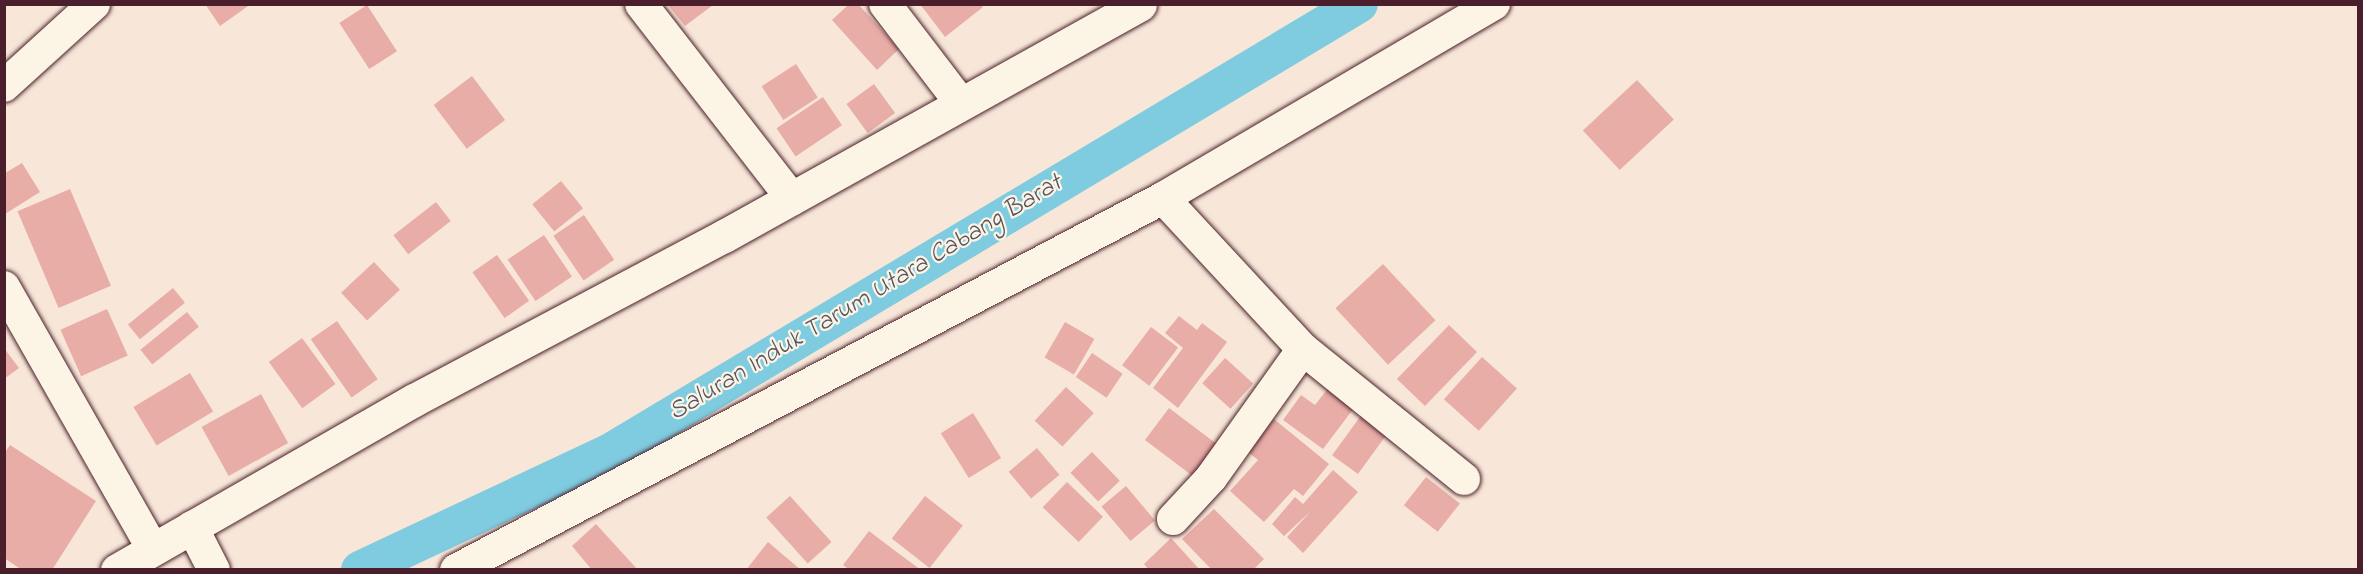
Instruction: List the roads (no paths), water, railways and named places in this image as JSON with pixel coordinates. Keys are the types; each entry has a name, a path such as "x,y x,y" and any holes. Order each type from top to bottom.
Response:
{"main road":[{"path":"117,570 414,400 792,199 960,102 1140,4"}],"street":[{"path":"4,86 94,4"},
{"path":"641,4 792,199"},
{"path":"885,4 960,102"},
{"path":"456,570 1163,198 1494,4"},
{"path":"1163,198 1303,349 1464,479"},
{"path":"4,286 153,549"},
{"path":"1173,519 1211,478 1303,349"},
{"path":"192,527 212,565"}],"waterway":[{"name":"Saluran Induk Tarum Utara Cabang Barat","path":"360,570 609,453 1359,4"}]}
